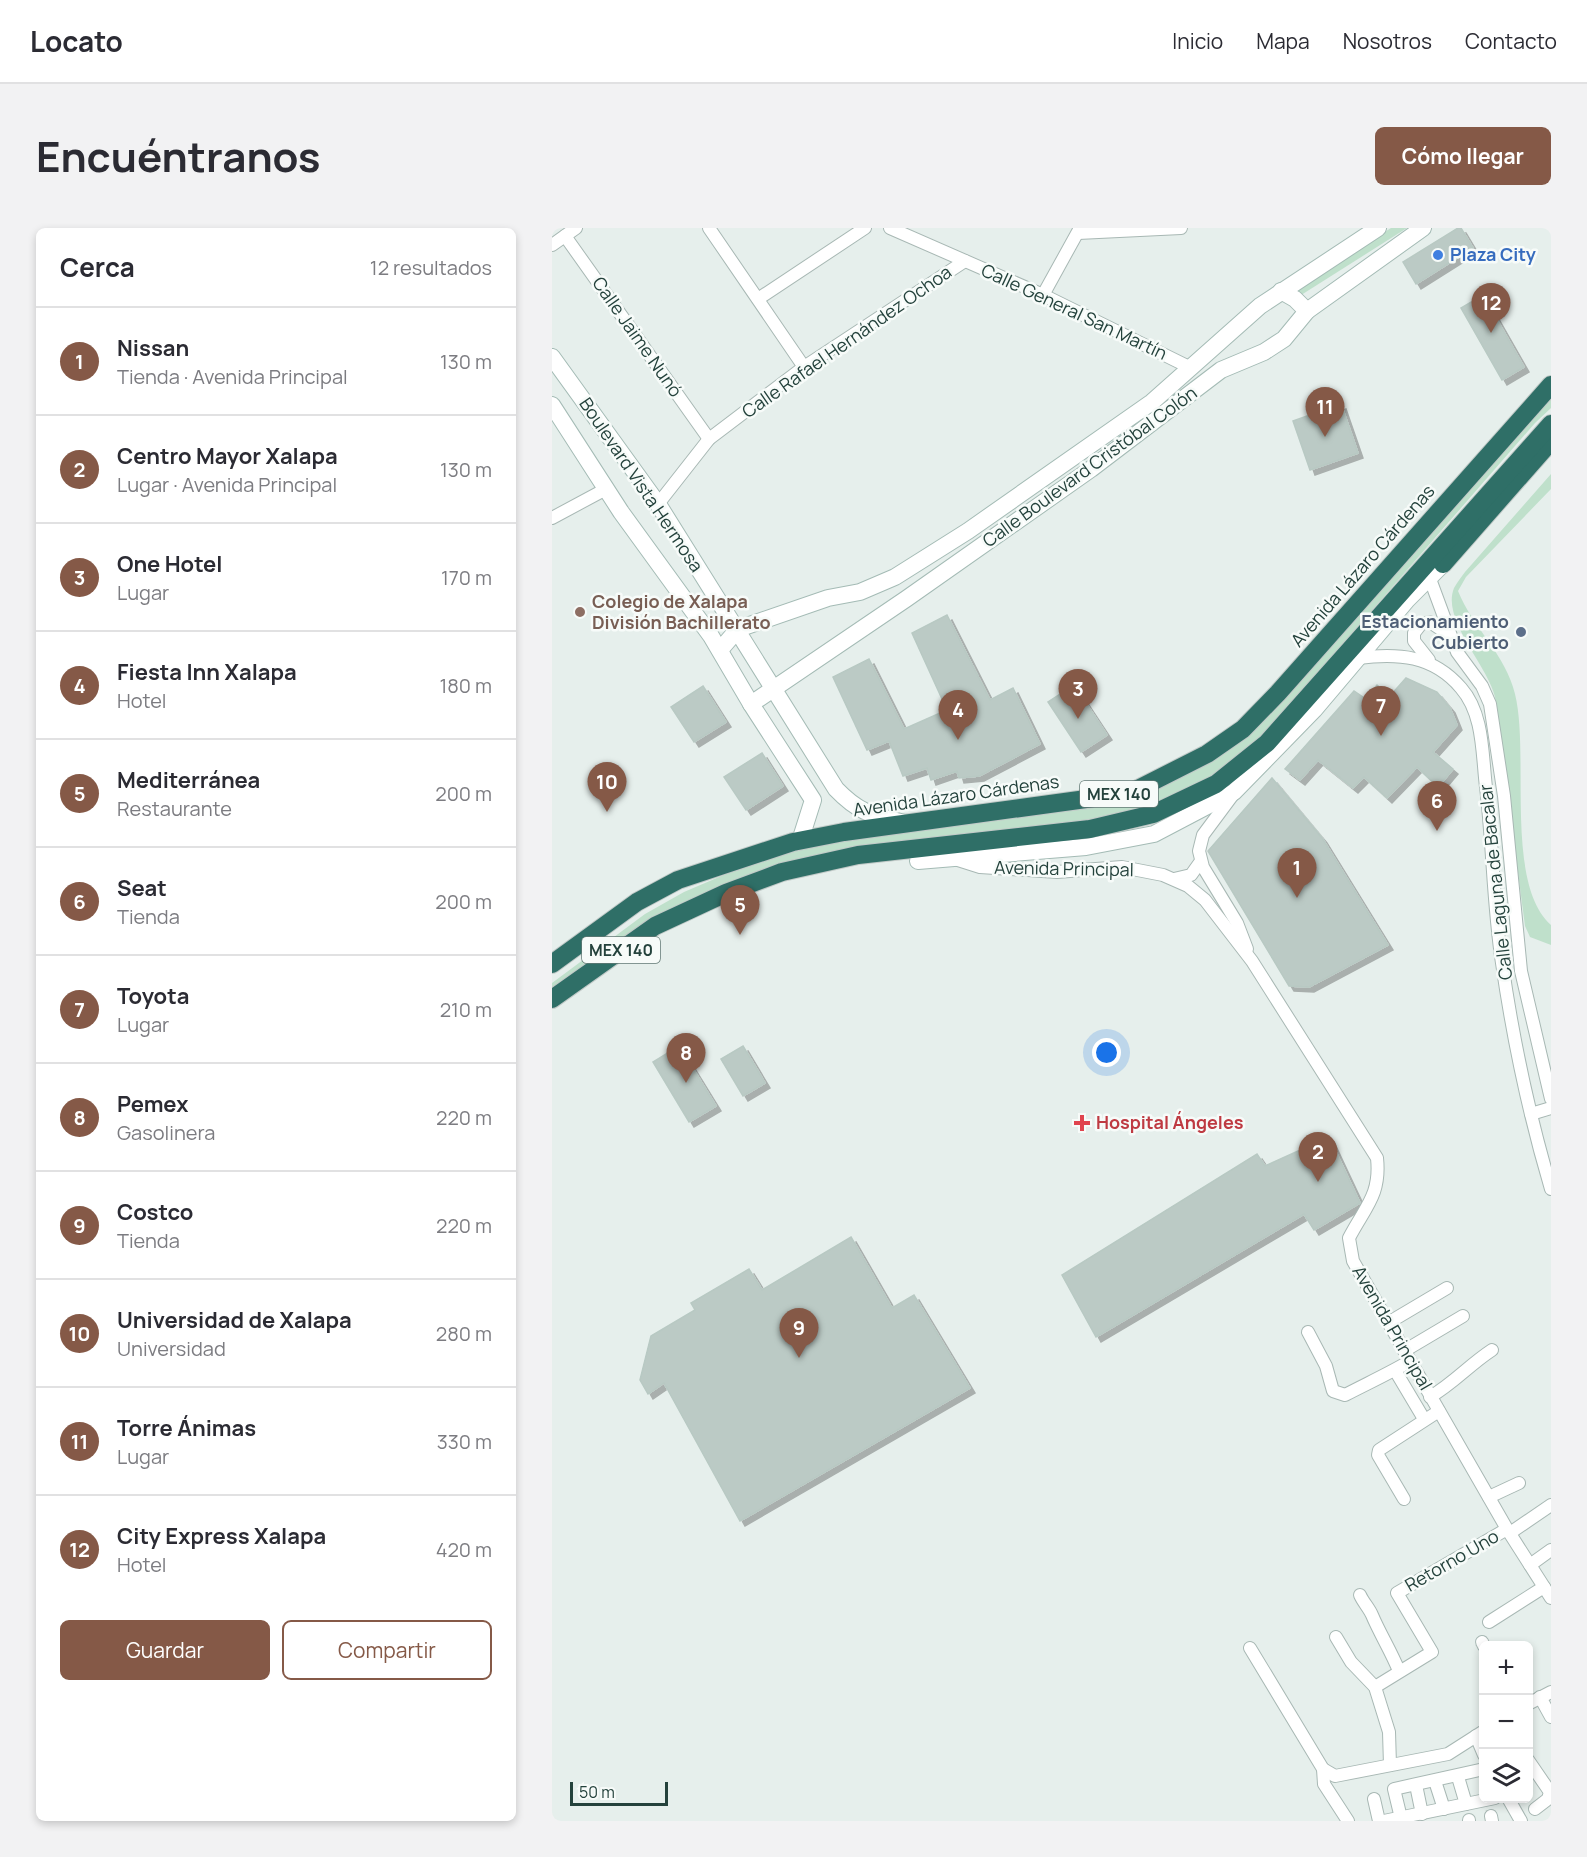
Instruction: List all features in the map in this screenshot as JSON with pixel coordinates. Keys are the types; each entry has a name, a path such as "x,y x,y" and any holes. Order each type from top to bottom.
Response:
{"highway":[{"name":"Avenida Lázaro Cárdenas","path":"552,964 637,902 678,880 800,841 1130,793 1207,754 1243,729 1278,693 1551,385"},
{"name":"MEX 140","path":"552,999 655,926 726,892 782,872 858,855 1090,829 1153,814 1216,784 1267,743 1551,424"},
{"path":"1443,564 1551,441"},
{"path":"858,855 918,861"}],"street":[{"path":"552,245 576,228"},
{"path":"758,299 865,228"},
{"name":"Calle General San Martín","path":"891,228 1043,295 1191,368"},
{"path":"1043,295 1079,231 1181,228"},
{"name":"Calle Boulevard Cristóbal Colón","path":"738,629 828,598 860,591 895,577 968,531 1087,450 1152,402 1224,339 1239,322 1281,291 1378,228"},
{"name":"Calle Boulevard Cristóbal Colón","path":"751,704 1090,469 1221,370 1263,352 1284,339 1307,311 1424,228"},
{"path":"715,230 804,367"},
{"name":"Calle Jaime Nunó","path":"565,236 709,439"},
{"name":"Calle Rafael Hernández Ochoa","path":"658,504 709,439 804,367 965,261"},
{"path":"1281,291 1295,299 1307,311"},
{"path":"1221,370 1217,354 1224,339"},
{"name":"Boulevard Vista Hermosa","path":"552,357 658,504 836,789 854,807 867,814 908,824"},
{"name":"Boulevard Vista Hermosa","path":"552,405 606,489 720,650 751,704 813,800 800,841"},
{"path":"552,518 606,489"},
{"path":"1174,879 1191,875 1201,861 1199,850 1203,835 1234,792 1314,710 1407,600 1443,564"},
{"name":"Calle Laguna de Bacalar","path":"1430,579 1457,652 1482,686 1490,704 1504,796 1521,971 1550,1093"},
{"path":"1434,665 1414,642 1414,633 1421,624 1430,622 1436,625 1457,652"},
{"path":"720,650 738,629"},
{"name":"Calle Laguna de Bacalar","path":"1358,658 1399,655 1418,658 1434,665 1461,688 1477,719 1491,822 1498,935 1519,1059 1531,1114 1547,1163 1551,1189"},
{"path":"918,861 1086,847 1154,834 1234,792"},
{"name":"Avenida Principal","path":"948,857 980,867 1057,872 1122,867 1163,874 1188,886 1205,900 1252,961 1377,1158 1378,1175 1375,1193 1349,1238 1353,1261 1430,1397 1549,1595"},
{"name":"Avenida Principal","path":"1201,861 1215,890 1237,923 1252,961"},
{"path":"1519,1059 1540,1052"},
{"path":"1531,1114 1551,1108"},
{"path":"1388,1323 1447,1288"},
{"path":"1308,1332 1326,1366 1334,1391 1338,1395 1345,1395 1386,1373 1396,1372 1407,1356 1463,1316"},
{"path":"1430,1397 1454,1383 1466,1368 1492,1350"},
{"path":"1396,1372 1424,1419"},
{"path":"1404,1499 1378,1455 1379,1450 1439,1411"},
{"path":"1489,1497 1519,1483"},
{"name":"Retorno Uno","path":"1399,1671 1432,1652 1397,1593 1551,1506"},
{"path":"1530,1565 1551,1550"},
{"path":"1360,1595 1372,1615 1376,1628 1388,1644 1399,1671 1375,1687"},
{"path":"1489,1622 1549,1595"},
{"path":"1336,1637 1351,1662 1375,1687 1389,1732 1390,1765"},
{"path":"1250,1648 1323,1769 1324,1784 1348,1821"},
{"path":"1540,1698 1551,1717"},
{"path":"1323,1769 1335,1776 1448,1754 1479,1743"},
{"path":"1533,1767 1550,1792 1548,1799 1535,1809"},
{"path":"1401,1818 1394,1789 1458,1777 1479,1771"},
{"path":"1458,1777 1466,1804"},
{"path":"1435,1781 1444,1809"},
{"path":"1416,1785 1422,1814"},
{"path":"1374,1799 1379,1821"},
{"path":"1384,1821 1479,1801"},
{"path":"1511,1803 1521,1821"}],"green space":[{"path":"1391,228 1407,228 1298,297 1294,289"},
{"path":"1551,388 1551,408 1535,423 1260,739 1214,780 1150,809 1048,827 856,852 653,921 552,996 552,983 645,914 684,892 794,845 1055,808 1205,762"},
{"path":"1551,474 1551,489 1466,577 1458,591 1497,654 1511,680 1515,694 1519,719 1523,849 1528,880 1537,905 1551,925 1551,945 1530,937 1525,926 1495,697 1484,671 1459,628 1452,601 1454,588 1465,572"}],"building":[{"name":"Plaza City","path":"1461,228 1473,248 1416,284 1403,262"},
{"path":"1483,295 1524,367 1502,380 1461,308"},
{"path":"1341,404 1358,453 1310,470 1293,421"},
{"path":"947,615 990,700 1013,688 1040,744 979,776 959,778 957,771 931,780 927,768 903,776 889,741 867,750 833,677 869,659 904,729 947,710 912,633"},
{"path":"1406,678 1437,692 1450,708 1457,725 1433,752 1453,769 1438,787 1417,767 1387,798 1364,777 1353,788 1318,760 1300,780 1285,769 1354,691 1366,699 1377,685 1390,696"},
{"path":"1074,685 1107,735 1081,752 1048,702"},
{"path":"703,686 726,722 694,742 671,707"},
{"path":"762,753 783,786 746,810 724,777"},
{"path":"1272,778 1322,838 1388,945 1309,987 1289,986 1208,851"},
{"path":"679,1046 716,1106 689,1122 653,1062"},
{"path":"743,1046 765,1083 743,1096 721,1059"},
{"path":"1329,1137 1360,1203 1314,1230 1304,1214 1096,1337 1062,1275 1257,1154 1265,1166"},
{"path":"851,1237 892,1308 914,1295 970,1388 740,1521 664,1383 648,1394 640,1380 651,1336 695,1310 691,1303 749,1269 762,1290"}],"place":[{"name":"Plaza City","path":"1438,255"},
{"name":"City Express Xalapa","path":"1491,333"},
{"name":"Torre Ánimas","path":"1325,437"},
{"name":"Colegio de Xalapa División Bachillerato","path":"580,612"},
{"name":"Estacionamiento Cubierto","path":"1521,632"},
{"name":"One Hotel","path":"1078,719"},
{"name":"Toyota","path":"1381,736"},
{"name":"Fiesta Inn Xalapa","path":"958,740"},
{"name":"Universidad de Xalapa","path":"607,812"},
{"name":"Seat","path":"1437,831"},
{"name":"Nissan","path":"1297,898"},
{"name":"Mediterránea","path":"740,935"},
{"name":"Pemex","path":"686,1083"},
{"name":"Hospital Ángeles","path":"1082,1123"},
{"name":"Centro Mayor Xalapa","path":"1318,1182"},
{"name":"Costco","path":"799,1358"}]}
